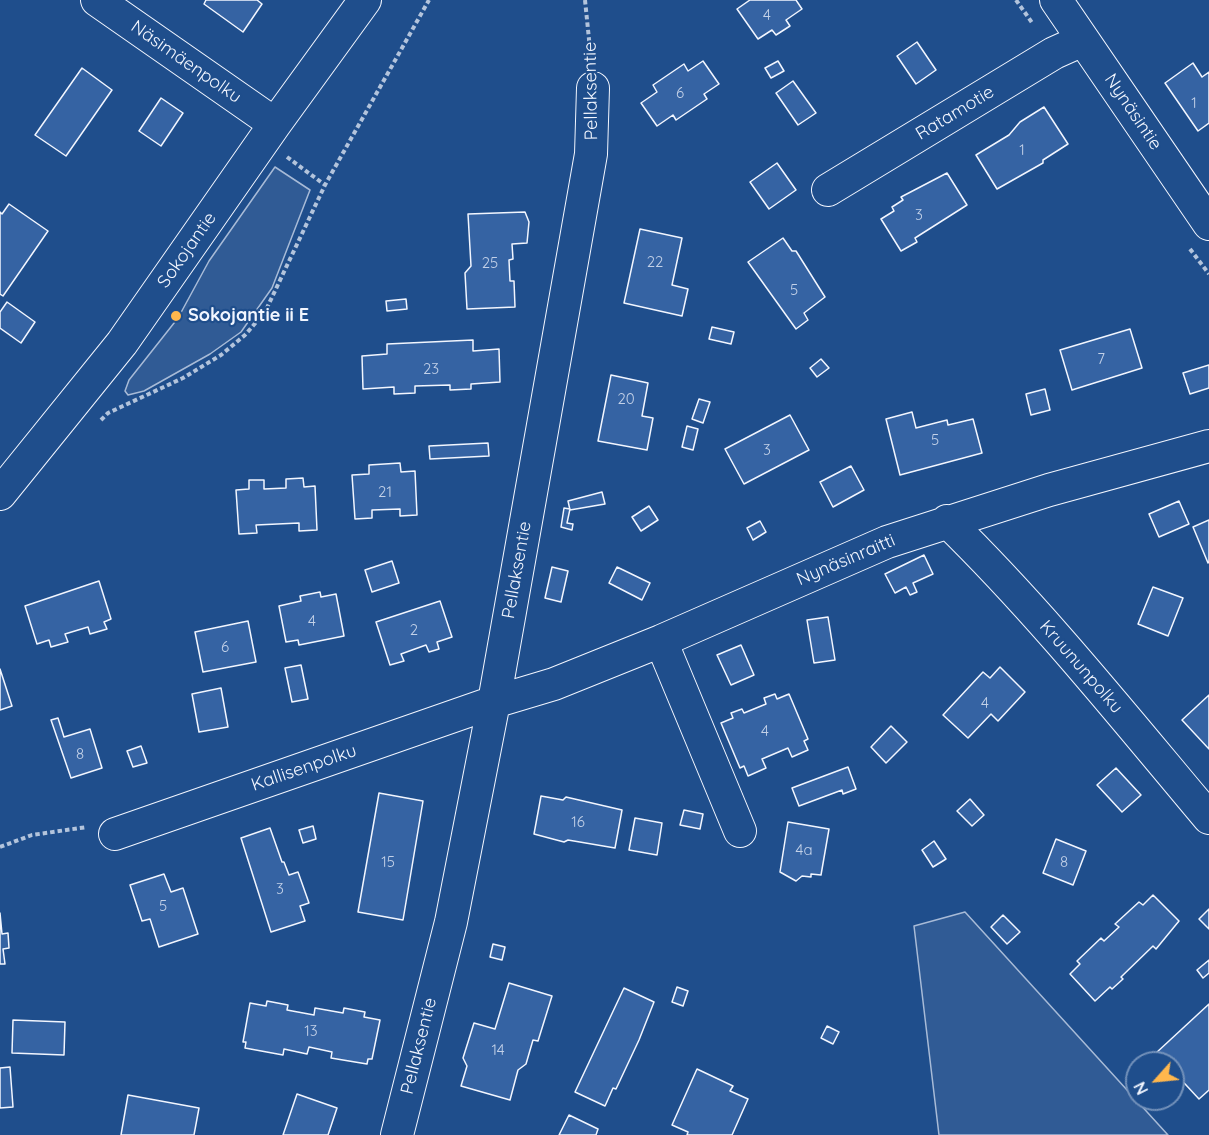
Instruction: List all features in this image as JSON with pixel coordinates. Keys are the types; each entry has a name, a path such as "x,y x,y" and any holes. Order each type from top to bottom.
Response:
{"street":[{"name":"Näsimäenpolku","path":"97,0 269,132"},
{"name":"Sokojantie","path":"0,494 122,344 269,132 365,0"},
{"name":"Nynäsintie","path":"1056,0 1083,40 1199,189 1209,224"},
{"name":"Ratamotie","path":"828,190 1054,53 1083,40"},
{"name":"Pellaksentie","path":"399,1134 451,922 494,702 591,154 593,88"},
{"name":"Nynäsinraitti","path":"494,702 554,684 661,641 887,542 947,521 1209,446"},
{"name":"Kruununpolku","path":"947,521 987,560 1092,678 1209,818"},
{"path":"661,641 740,831"},
{"name":"Kallisenpolku","path":"115,834 494,702"}],"path":[{"path":"100,421 108,413 183,378 221,355 245,335 264,312 325,184 429,0"},
{"name":"Pellaksentie","path":"585,0 588,11 593,88"},
{"path":"269,132 325,184"},
{"path":"0,847 32,835 98,826 115,834"}],"shaded area":[{"path":"275,167 310,190 272,288 241,332 210,354 144,391 128,395 125,391 129,380 178,318 209,261"},
{"path":"965,912 1125,1088 1125,1111 1146,1111 1168,1135 939,1135 914,926"}],"building":[{"path":"206,0 257,0 262,4 243,32 204,4"},
{"path":"750,0 796,0 802,9 786,20 790,26 776,35 772,30 758,39 737,9"},
{"path":"917,42 936,70 916,84 897,56"},
{"path":"703,61 719,84 704,94 707,99 676,120 673,115 657,126 641,103 657,92 653,85 684,64 688,71"},
{"path":"778,61 784,71 771,78 765,68"},
{"path":"1193,63 1202,77 1209,72 1209,123 1198,131 1165,83"},
{"path":"82,68 112,90 66,156 35,135"},
{"path":"793,81 816,113 798,125 776,93"},
{"path":"161,98 183,113 161,146 139,131"},
{"path":"1044,107 1068,144 1043,160 1043,163 997,189 976,155 1009,135 1020,122"},
{"path":"777,163 796,190 769,209 750,182"},
{"path":"947,173 967,205 915,238 917,242 901,251 881,219 894,211 892,207 903,200 901,197"},
{"path":"9,204 48,231 3,296 0,294 0,212 2,214"},
{"path":"525,212 529,222 527,243 512,244 513,259 509,260 510,281 514,281 515,307 467,309 465,273 471,266 468,214"},
{"path":"640,229 682,238 672,285 688,289 682,316 624,303"},
{"path":"783,238 792,251 796,251 825,297 804,313 808,320 796,329 748,262"},
{"path":"406,299 407,309 387,311 386,301"},
{"path":"7,302 35,322 21,343 0,328 0,312"},
{"path":"712,327 734,332 731,344 709,339"},
{"path":"1130,329 1142,368 1072,390 1060,350"},
{"path":"473,340 473,351 499,349 500,382 471,384 471,389 450,390 450,385 415,386 415,393 394,394 394,387 363,389 362,356 387,354 387,344"},
{"path":"821,359 829,368 817,377 810,368"},
{"path":"1209,365 1209,388 1190,394 1183,373"},
{"path":"611,375 648,383 642,416 653,418 647,450 598,441"},
{"path":"1045,389 1050,410 1031,415 1026,394"},
{"path":"699,399 710,402 703,423 692,419"},
{"path":"912,412 916,428 947,420 948,425 973,419 982,453 900,475 886,419"},
{"path":"790,415 809,450 744,484 725,449"},
{"path":"687,426 698,429 693,450 682,447"},
{"path":"488,443 489,456 430,459 429,446"},
{"path":"400,463 401,472 415,471 417,515 400,516 400,509 372,510 372,518 355,519 352,475 369,474 369,465"},
{"path":"851,466 864,490 833,507 820,482"},
{"path":"303,478 304,487 315,486 317,530 299,531 299,523 256,525 257,533 239,534 236,490 249,489 249,480 264,480 264,489 286,488 286,479"},
{"path":"602,492 605,504 570,510 568,501"},
{"path":"1179,501 1189,524 1159,537 1149,514"},
{"path":"649,506 658,520 641,531 632,517"},
{"path":"564,508 570,509 567,523 573,524 572,530 561,527"},
{"path":"1209,520 1209,562 1208,563 1193,527"},
{"path":"760,521 766,532 753,540 747,528"},
{"path":"924,555 933,574 913,583 917,592 910,595 906,587 895,593 885,574"},
{"path":"392,561 399,583 372,592 365,570"},
{"path":"552,567 568,571 561,602 545,598"},
{"path":"617,567 650,583 642,600 609,583"},
{"path":"99,581 111,619 104,622 107,629 90,634 88,627 65,634 68,642 51,647 49,640 37,644 25,606"},
{"path":"1153,587 1183,598 1168,636 1138,624"},
{"path":"320,592 321,597 336,594 344,636 299,645 298,640 286,642 279,606 301,601 300,596"},
{"path":"440,601 452,637 437,642 439,649 429,652 426,645 401,654 404,661 390,665 376,622"},
{"path":"828,617 835,660 814,663 807,620"},
{"path":"248,621 256,662 203,672 195,632"},
{"path":"741,645 754,675 731,685 717,655"},
{"path":"301,665 308,699 292,702 285,668"},
{"path":"1000,667 1025,692 998,721 991,714 968,738 943,715 983,672 990,678"},
{"path":"0,669 12,706 0,710"},
{"path":"221,688 228,727 199,732 192,694"},
{"path":"775,694 777,699 789,694 808,739 804,741 808,750 792,757 788,748 762,759 766,768 748,776 744,766 740,768 721,723 733,718 731,713 742,709 744,713 766,704 764,698"},
{"path":"1209,695 1209,749 1182,720"},
{"path":"58,718 64,737 90,729 102,768 71,778 51,720"},
{"path":"891,726 907,742 886,763 871,747"},
{"path":"141,746 147,763 133,767 127,751"},
{"path":"848,767 856,789 843,794 842,790 799,806 792,788"},
{"path":"1116,768 1141,795 1122,812 1097,785"},
{"path":"379,793 423,801 403,920 358,912"},
{"path":"541,796 563,800 566,797 622,810 615,848 568,840 564,842 534,834"},
{"path":"970,799 984,815 972,826 957,811"},
{"path":"684,810 703,814 700,829 680,825"},
{"path":"635,818 662,823 657,855 629,850"},
{"path":"788,822 829,829 821,875 802,876 796,881 780,872"},
{"path":"313,826 316,839 303,843 299,830"},
{"path":"270,828 282,862 289,875 298,872 309,903 300,906 305,921 271,932 241,838"},
{"path":"1056,839 1086,851 1073,885 1043,873"},
{"path":"934,841 946,859 933,867 922,850"},
{"path":"164,874 171,892 183,888 198,934 159,947 150,919 142,921 130,885"},
{"path":"1153,895 1179,921 1156,949 1153,946 1121,977 1123,979 1095,1001 1070,974 1080,964 1077,961 1101,938 1104,941 1119,927 1115,924 1139,902 1143,905"},
{"path":"1209,909 1209,929 1199,919"},
{"path":"0,913 2,934 8,933 9,948 3,949 5,964 0,964"},
{"path":"1003,915 1020,932 1007,944 991,927"},
{"path":"493,944 505,947 502,960 490,957"},
{"path":"1209,960 1209,973 1203,978 1197,970"},
{"path":"509,983 552,996 538,1041 533,1040 526,1064 518,1070 510,1100 461,1086 467,1066 463,1058 474,1023 495,1029"},
{"path":"677,987 688,991 683,1006 672,1002"},
{"path":"624,988 654,1002 616,1089 613,1088 605,1106 575,1092"},
{"path":"267,1001 288,1005 287,1010 314,1015 315,1008 343,1013 344,1008 365,1012 364,1017 380,1020 372,1059 368,1059 367,1064 331,1058 332,1052 309,1047 307,1054 284,1049 283,1055 245,1048 246,1042 243,1042 250,1003 266,1006"},
{"path":"1209,1004 1209,1090 1199,1099 1185,1084 1185,1051 1158,1051"},
{"path":"13,1020 65,1022 64,1055 12,1053"},
{"path":"827,1026 839,1032 833,1044 821,1038"},
{"path":"10,1067 13,1107 0,1108 0,1068"},
{"path":"697,1069 733,1086 730,1091 748,1099 732,1135 687,1135 688,1132 672,1125"},
{"path":"297,1094 337,1108 328,1135 283,1135"},
{"path":"128,1095 199,1108 194,1135 121,1135"},
{"path":"569,1115 598,1129 596,1135 559,1135"}],"place":[{"name":"Sokojantie ii E","path":"176,316"}]}
